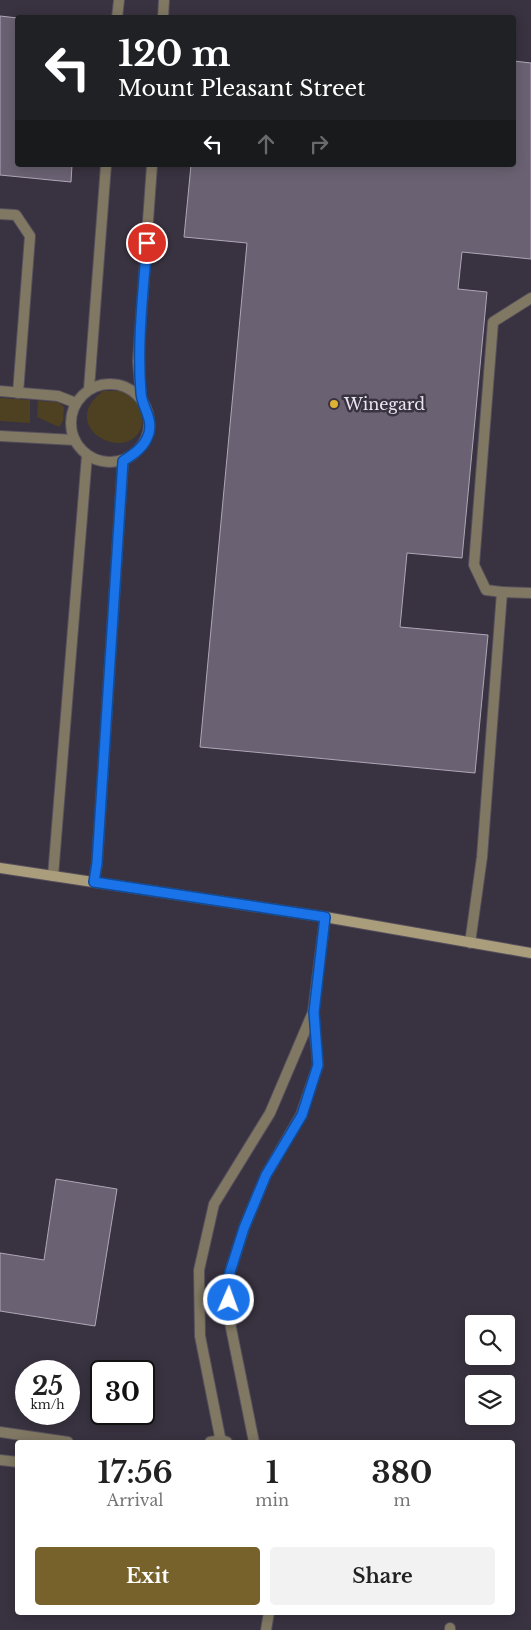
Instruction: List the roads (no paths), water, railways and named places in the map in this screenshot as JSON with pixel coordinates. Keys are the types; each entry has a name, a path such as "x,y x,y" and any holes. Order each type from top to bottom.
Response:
{"main road":[{"path":"0,868 325,917 531,953"}],"street":[{"path":"117,15 119,0"},
{"path":"163,15 164,0"},
{"path":"89,389 106,167"},
{"path":"141,397 126,386 107,383 89,389 76,403 71,421 75,440 87,455 104,462 123,461 139,450 149,434 149,415 141,397 138,361 152,167"},
{"path":"0,214 16,215 30,236 18,393"},
{"path":"531,298 493,322 474,565 486,590 531,593"},
{"path":"0,391 58,396 76,403"},
{"path":"0,436 75,440"},
{"path":"53,876 87,455"},
{"path":"94,882 98,853 123,461"},
{"path":"470,942 482,857 502,592"},
{"path":"254,1440 228,1313 230,1272 244,1228 266,1175 302,1115 318,1065 314,1012 325,917"},
{"path":"223,1440 200,1336 199,1270 214,1204 270,1113 314,1012"},
{"path":"0,1432 54,1440"},
{"path":"0,1460 15,1462"}],"place":[{"name":"Winegard","path":"334,404"}]}
